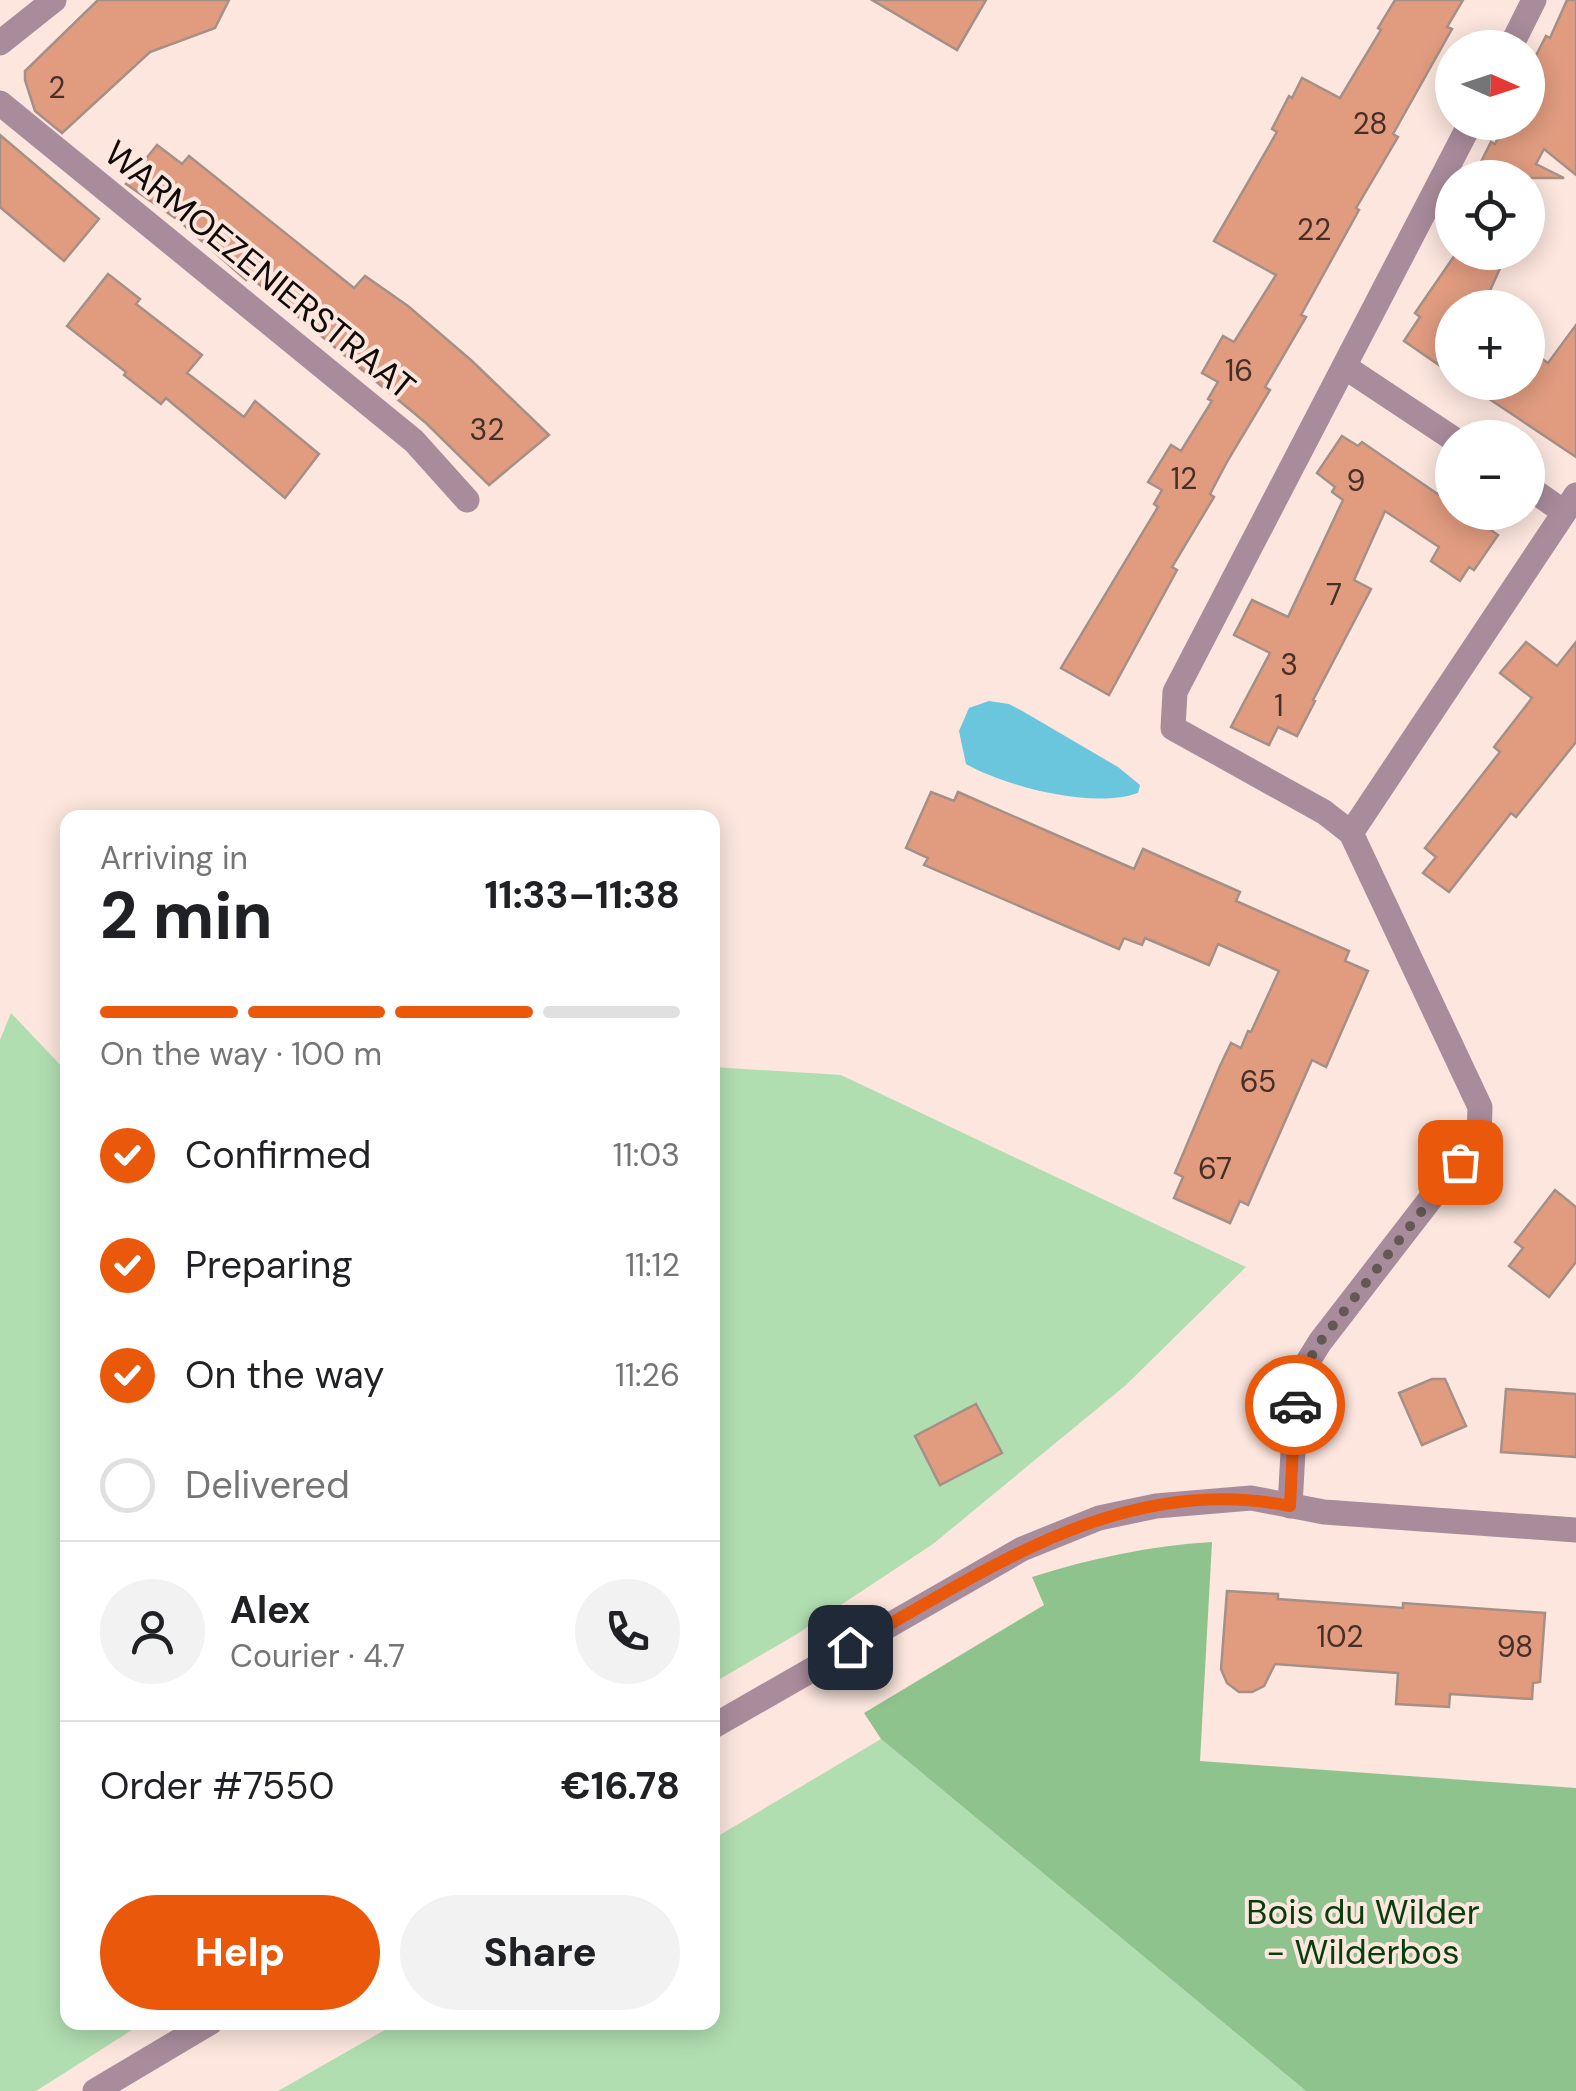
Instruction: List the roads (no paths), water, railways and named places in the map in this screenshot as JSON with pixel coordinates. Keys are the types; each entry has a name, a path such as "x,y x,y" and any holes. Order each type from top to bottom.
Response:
{"street":[{"path":"0,43 54,0"},
{"path":"1519,30 1534,0"},
{"name":"WARMOEZENIERSTRAAT","path":"0,103 414,441 466,500"},
{"path":"1290,1506 1298,1379 1320,1342 1480,1136 1480,1107 1351,834 1324,812 1174,728 1175,692 1462,140"},
{"path":"1345,368 1435,427"},
{"path":"1351,834 1570,503 1545,493"},
{"path":"720,1723 1022,1549 1100,1518 1156,1506 1251,1498 1344,1514 1576,1530"},
{"path":"96,2091 199,2030"}],"water":[{"path":"989,701 1009,704 1118,767 1140,785 1138,793 1098,798 1050,793 966,764 959,731 969,708"}],"park label":[{"name":"Bois du Wilder - Wilderbos","path":"1363,1932"}]}
